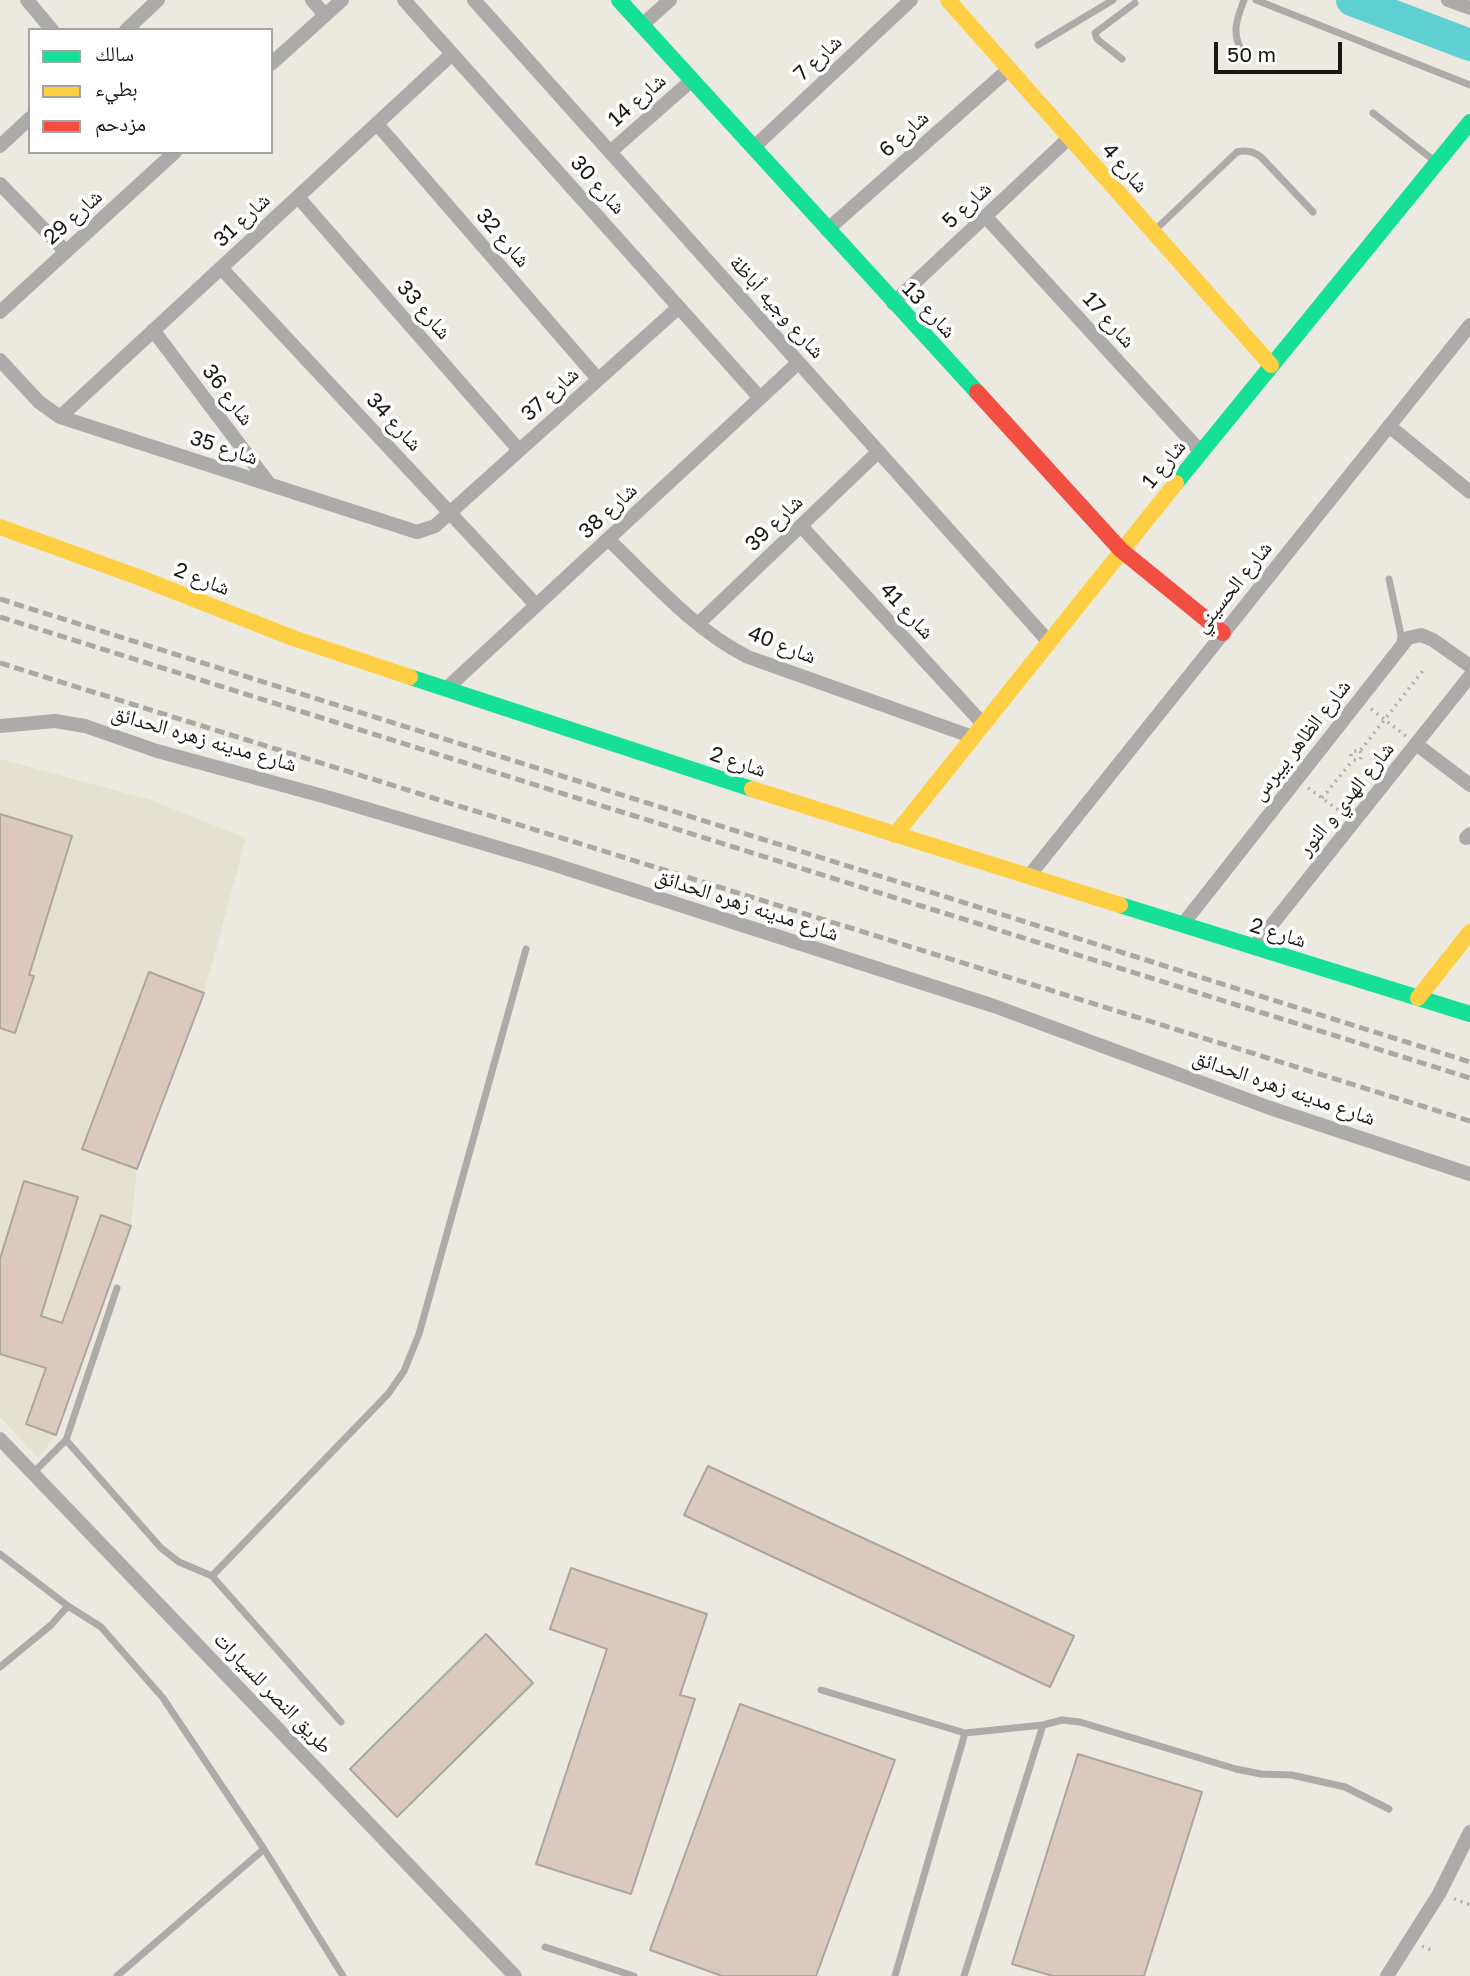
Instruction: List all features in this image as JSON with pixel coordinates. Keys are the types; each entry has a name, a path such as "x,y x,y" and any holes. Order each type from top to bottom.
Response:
{"street":[{"path":"27,0 50,28"},
{"path":"128,28 157,0"},
{"path":"312,0 326,15"},
{"path":"273,62 342,0"},
{"name":"شارع 30","path":"404,0 760,398"},
{"name":"شارع وجيه أباظة","path":"474,0 1049,642"},
{"name":"شارع 13","path":"619,0 1121,550 1223,633"},
{"path":"642,25 670,0"},
{"name":"شارع 7","path":"752,148 911,0"},
{"name":"شارع 4","path":"948,0 1271,365"},
{"path":"1448,0 1470,8"},
{"name":"شارع 31","path":"60,416 452,54"},
{"name":"شارع 6","path":"827,230 1009,69"},
{"name":"شارع 14","path":"610,152 692,80"},
{"path":"3,137 28,119"},
{"name":"شارع 1","path":"894,835 1121,550 1470,122"},
{"name":"شارع 32","path":"377,124 598,379"},
{"name":"شارع 5","path":"893,303 1070,137"},
{"name":"شارع 29","path":"0,312 173,154"},
{"path":"0,184 66,252"},
{"name":"شارع 33","path":"298,197 519,450"},
{"name":"شارع 17","path":"985,216 1201,452"},
{"name":"شارع 34","path":"220,268 536,606"},
{"name":"شارع 37","path":"449,512 679,307"},
{"name":"شارع الحسيني","path":"1029,876 1470,325"},
{"name":"شارع 36","path":"153,330 270,485"},
{"name":"شارع 35","path":"0,360 39,402 60,416 417,532 435,526 449,512"},
{"name":"شارع 38","path":"446,689 799,363"},
{"path":"1389,426 1470,492"},
{"name":"شارع 39","path":"698,624 878,452"},
{"name":"شارع 41","path":"800,526 983,724"},
{"name":"شارع 2","path":"0,527 164,586 293,638 446,689 894,835 1470,1014"},
{"name":"شارع 40","path":"608,539 698,624 748,657 973,737"},
{"path":"1399,648 1408,638 1421,635 1433,640 1470,666"},
{"name":"شارع الظاهر بيبرس","path":"1183,924 1399,648"},
{"name":"شارع الهدي و النور","path":"1254,947 1470,676"},
{"name":"شارع مدينه زهره الحدائق","path":"0,726 55,720 85,726 157,751 323,796 543,861 994,1006 1270,1108 1470,1174"},
{"path":"1416,744 1470,785"},
{"path":"1418,998 1470,932"},
{"name":"طريق النصر للسيارات","path":"0,1439 515,1976"},
{"path":"1387,1976 1439,1894 1470,1832"}],"lane":[{"path":"1038,45 1113,0"},
{"path":"1242,51 1236,41 1235,29 1244,0"},
{"path":"1256,0 1470,85"},
{"path":"1122,59 1095,36 1096,31 1135,3"},
{"path":"1093,12 1102,27"},
{"path":"1373,113 1437,163"},
{"path":"1153,232 1237,152 1245,150 1261,157 1313,212"},
{"path":"1389,579 1401,635 1399,648"},
{"path":"212,1576 388,1394 404,1371 419,1334 526,949"},
{"path":"33,1473 66,1440 117,1288"},
{"path":"66,1440 161,1548 179,1562 212,1576 341,1722"},
{"path":"0,1554 68,1606 102,1627 163,1698 264,1849 343,1976"},
{"path":"0,1668 51,1625 68,1606"},
{"path":"821,1690 965,1733 1043,1725 1062,1720 1080,1723 1236,1769 1345,1787 1389,1810"},
{"path":"964,1976 1043,1725"},
{"path":"895,1976 965,1733"},
{"path":"117,1976 264,1849"},
{"path":"545,1947 634,1976"}],"path":[{"path":"1322,798 1353,760 1353,751 1360,751 1425,668"},
{"path":"1359,700 1416,744"},
{"path":"1296,779 1354,822"}],"shaded area":[{"path":"0,759 151,800 246,838 204,993 137,1169 131,1226 56,1435 38,1458 0,1417"}],"building":[{"path":"0,814 72,836 29,975 34,976 15,1033 0,1028"},
{"path":"149,972 204,993 137,1169 82,1149"},
{"path":"24,1181 78,1197 41,1316 62,1323 101,1215 131,1226 56,1435 26,1424 46,1368 0,1354 0,1259"},
{"path":"708,1466 1074,1636 1050,1687 684,1515"},
{"path":"571,1568 707,1614 680,1695 695,1699 631,1894 536,1864 607,1649 550,1629"},
{"path":"486,1634 533,1683 397,1817 350,1769"},
{"path":"740,1704 895,1760 816,1976 722,1976 650,1950"},
{"path":"1078,1754 1202,1792 1144,1976 1053,1976 1012,1964"}],"waterway":[{"path":"1352,0 1470,45"}],"railway":[{"path":"0,599 1470,1062"},
{"path":"0,617 1470,1078"},
{"path":"0,663 1470,1121"}],"traffic: fast":[{"path":"619,0 977,392"},
{"path":"1176,483 1470,122"},
{"path":"410,677 752,789"},
{"path":"1120,905 1470,1014"}],"traffic: slow":[{"path":"948,0 1271,365"},
{"path":"895,835 1176,483"},
{"path":"0,527 138,577 293,638 410,677"},
{"path":"752,789 1120,905"},
{"path":"1418,998 1470,932"}],"traffic: jam":[{"path":"977,392 1121,550 1223,633"}]}
